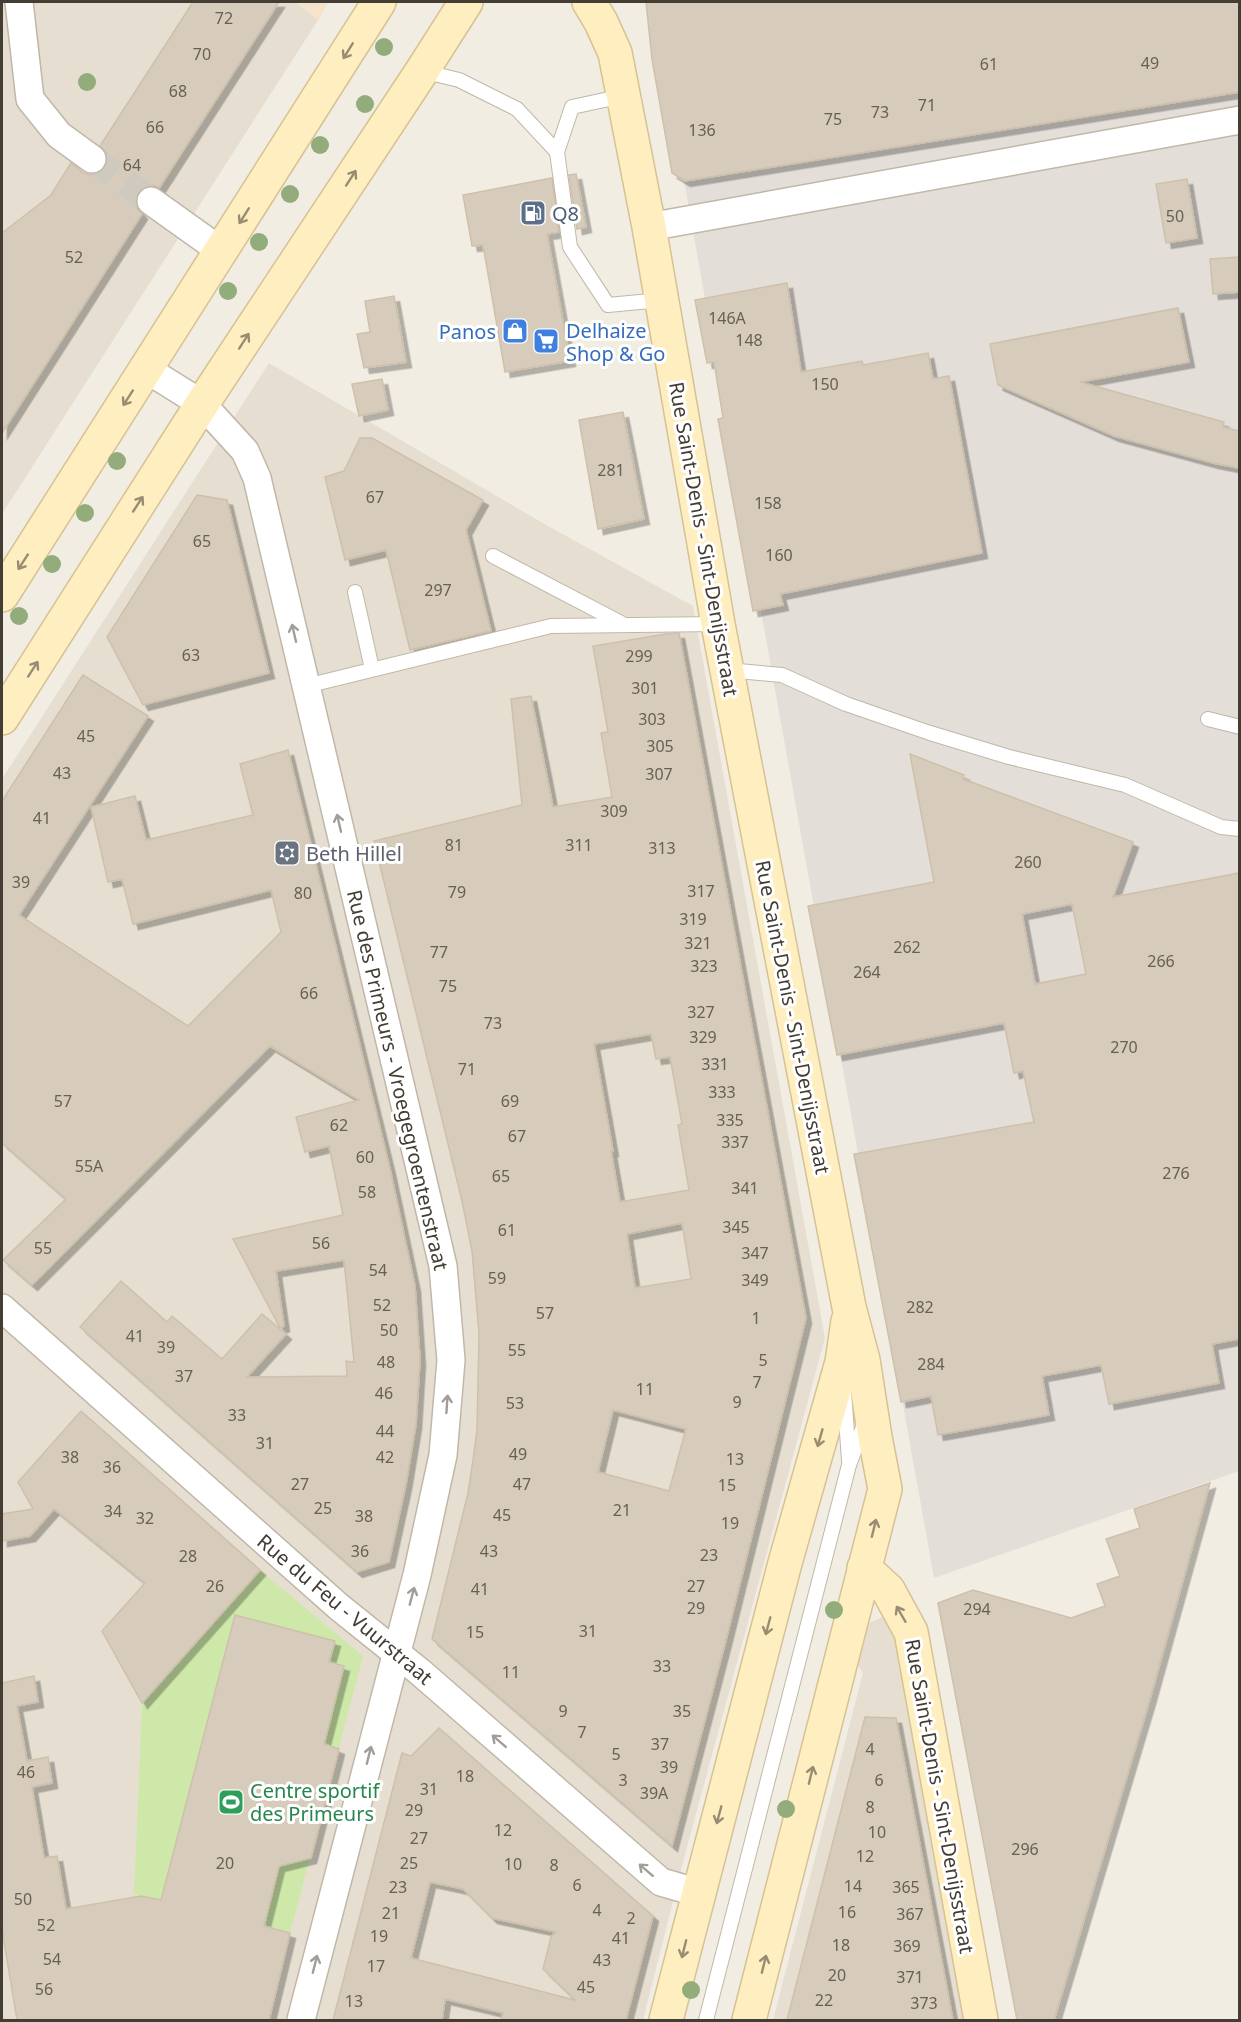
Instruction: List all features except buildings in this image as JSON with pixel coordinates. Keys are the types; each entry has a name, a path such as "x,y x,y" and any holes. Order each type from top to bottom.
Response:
{"main road":[{"path":"2,595 379,2"},
{"path":"2,718 202,404 466,2"},
{"name":"Rue Saint-Denis - Sint-Denijsstraat","path":"589,2 615,52 649,227 726,670 849,1307 863,1360 885,1489 864,1568 888,1590 911,1632 981,2020"},
{"path":"666,2020 785,1563 842,1362 849,1307"},
{"path":"749,2020 864,1568"}],"street":[{"path":"18,2 30,99 59,135 92,159"},
{"path":"649,227 1239,120"},
{"path":"151,201 221,251"},
{"name":"Rue des Primeurs - Vroegegroentenstraat","path":"146,369 202,404 245,450 257,478 443,1266 451,1360 443,1455 417,1575 301,2020"},
{"name":"Rue du Feu - Vuurstraat","path":"2,1308 339,1607 396,1652 661,1882 699,1893"}],"lane":[{"path":"422,71 459,80 517,109 557,152"},
{"path":"623,96 572,107 557,152 570,247 608,305 661,300"},
{"path":"493,556 622,624"},
{"path":"355,592 372,669"},
{"path":"306,686 551,626 718,624"},
{"path":"726,670 783,675 846,704 930,733 1009,757 1125,785 1221,827 1239,829"},
{"path":"1208,719 1239,727"},
{"path":"842,1362 849,1465"},
{"path":"706,2020 849,1465 870,1407"}],"shaded area":[{"path":"2,2 295,2 318,20 2,514"},
{"path":"295,2 329,2 318,20"},
{"path":"652,2 1239,2 1239,1471 934,1578"},
{"path":"269,363 548,526 693,606 825,1338 683,1862 643,2020 2,2020 2,779"},
{"path":"884,1616 900,1626 913,1693 906,1705 966,2020 773,2020 863,1673 855,1661 867,1624"}],"green space":[{"name":"Centre sportif des Primeurs","path":"260,1570 363,1656 290,1933 134,1894 142,1703"}],"tunnel":[{"path":"92,159 151,201"}],"place":[{"name":"Q8","path":"533,213"},
{"name":"Panos","path":"515,331"},
{"name":"Delhaize Shop & Go","path":"546,341"},
{"name":"Beth Hillel","path":"287,853"},
{"name":"Centre sportif des Primeurs","path":"231,1802"}]}
